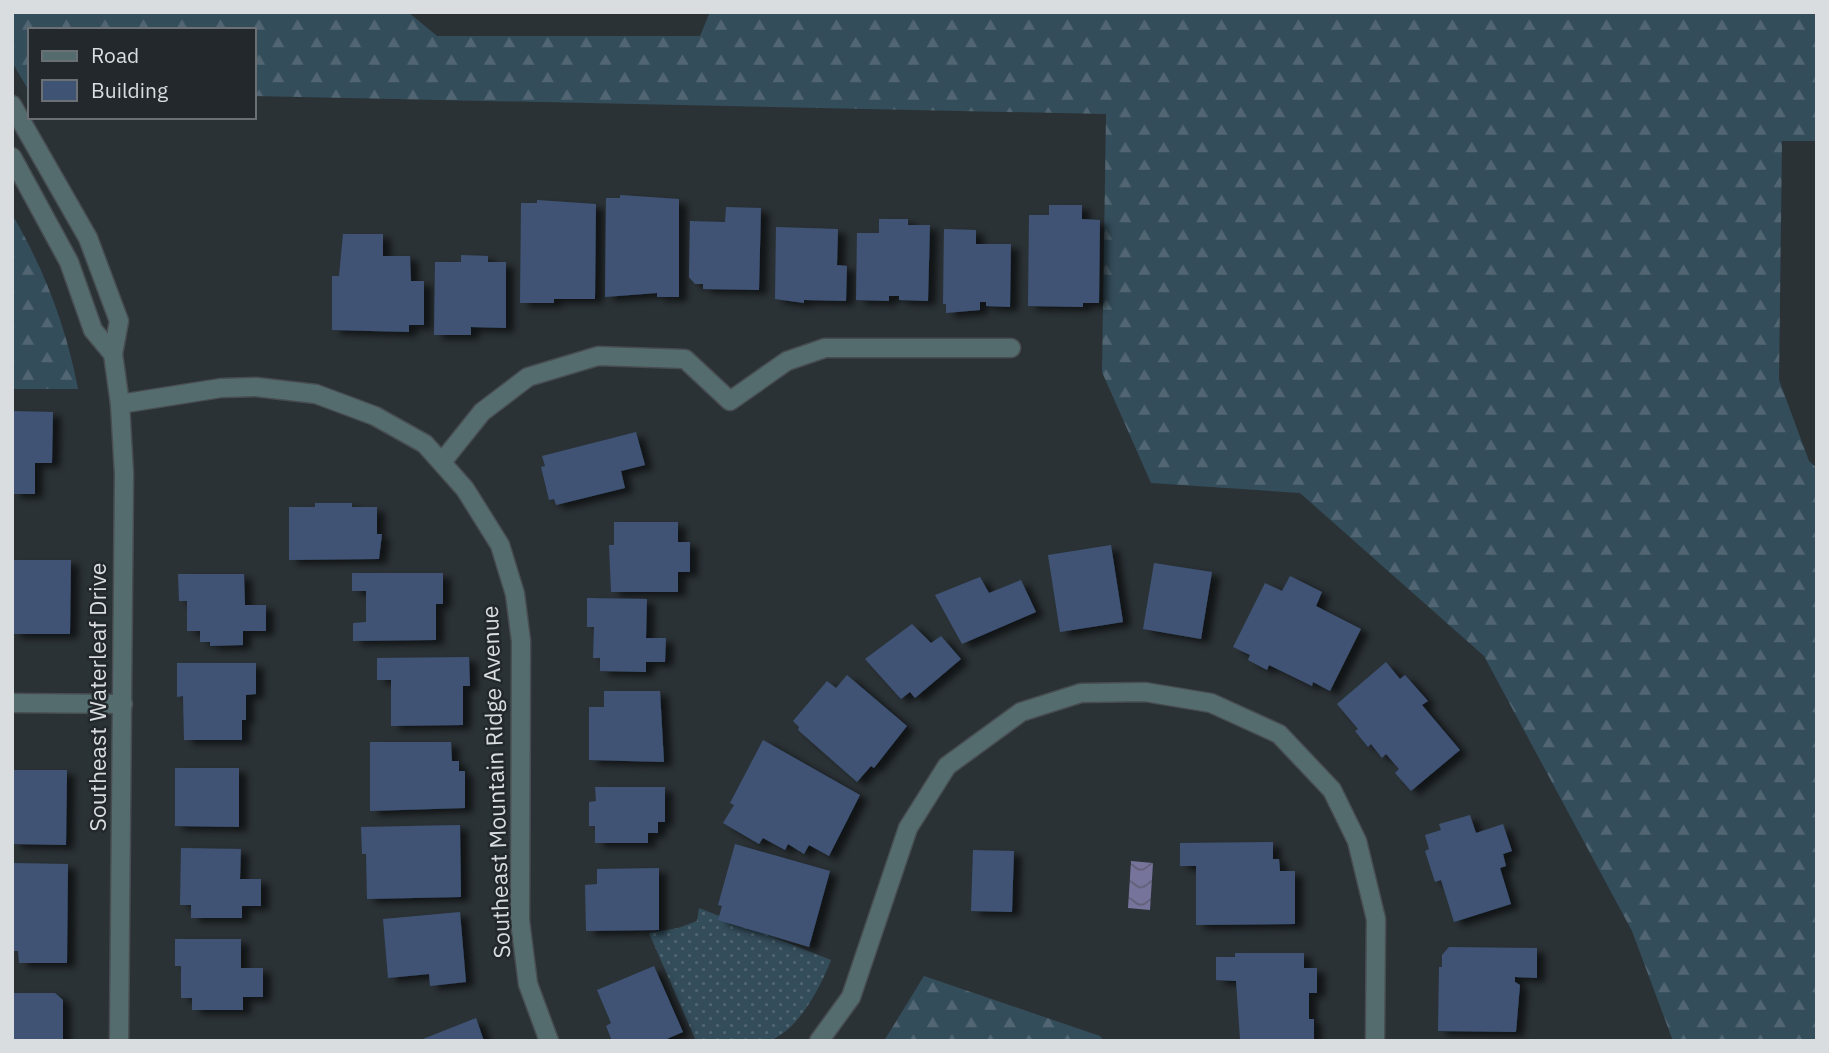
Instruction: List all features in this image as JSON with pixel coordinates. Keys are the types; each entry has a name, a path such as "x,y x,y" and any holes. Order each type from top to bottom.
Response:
{"street":[{"name":"Southeast Waterleaf Drive","path":"12,106 88,237 119,321 113,354 120,404 124,474 119,1041"},
{"name":"Southeast Waterleaf Drive","path":"12,157 69,262 93,330 113,354"},
{"path":"442,462 482,412 528,377 598,356 685,359 730,401 787,361 825,348 1011,348"},
{"name":"Southeast Mountain Ridge Avenue","path":"120,404 220,388 256,387 316,394 375,416 425,444 465,489 500,545 515,594 521,641 520,921 528,984 549,1041"},
{"path":"819,1041 851,997 908,828 947,766 1021,712 1080,693 1144,692 1211,703 1279,734 1332,790 1357,841 1376,919 1375,1041"},
{"path":"12,703 123,704"}],"green space":[{"path":"12,12 408,12 437,36 700,36 710,12 1817,12 1817,141 1782,141 1779,380 1809,461 1817,468 1817,1041 1673,1041 1632,931 1484,656 1300,493 1151,483 1102,372 1106,114 256,96 256,28 28,28 28,89 12,62"},
{"path":"12,214 52,298 78,389 12,389"},
{"path":"699,908 831,960 807,1007 779,1036 752,1043 696,1041 649,933 678,928 697,921"},
{"path":"924,976 1100,1036 1104,1041 884,1041"}],"water":[{"path":"1131,861 1153,863 1150,910 1128,908"}],"building":[{"path":"620,195 679,199 679,297 657,297 657,293 605,297 606,198 620,198"},
{"path":"537,200 596,204 595,299 554,299 554,303 520,303 521,203 537,203"},
{"path":"1049,205 1082,205 1082,219 1100,220 1099,303 1083,303 1083,307 1028,306 1029,215 1049,215"},
{"path":"726,207 761,208 759,290 703,289 703,284 695,284 689,277 690,221 725,222"},
{"path":"879,219 908,219 908,225 930,225 928,301 899,300 899,296 889,296 889,301 856,300 857,233 879,233"},
{"path":"776,227 838,229 837,265 847,266 846,301 804,300 804,303 775,299"},
{"path":"944,229 976,230 976,244 1011,244 1010,307 986,306 986,302 980,302 980,310 946,313 946,304 943,304"},
{"path":"343,234 383,234 383,256 410,256 411,281 424,281 424,325 409,325 409,332 332,330 332,276 339,276"},
{"path":"461,255 488,256 488,262 506,262 506,328 471,327 471,335 434,335 435,262 461,262"},
{"path":"12,411 53,412 52,463 35,463 35,494 12,494"},
{"path":"636,432 645,465 621,471 625,488 556,505 554,499 549,500 541,467 545,466 542,456"},
{"path":"315,503 352,503 352,507 377,507 377,534 382,534 379,559 289,560 289,507 315,507"},
{"path":"614,522 678,522 678,542 690,542 690,572 678,572 678,592 611,592 609,545 614,545"},
{"path":"1111,545 1123,622 1060,632 1048,555"},
{"path":"12,560 71,560 70,634 12,634"},
{"path":"1154,563 1212,572 1201,639 1143,629"},
{"path":"352,573 443,573 443,604 436,604 436,640 353,641 353,623 366,622 366,591 352,591"},
{"path":"178,574 244,574 245,605 266,605 266,631 243,631 243,645 210,646 210,642 200,642 200,631 187,631 187,601 179,601"},
{"path":"1290,576 1322,592 1316,606 1361,629 1330,691 1313,682 1312,686 1269,665 1267,670 1248,660 1250,655 1233,647 1265,583 1282,591"},
{"path":"980,577 989,593 1021,580 1036,612 962,644 935,595"},
{"path":"587,598 647,599 646,638 666,638 665,662 646,662 646,672 600,671 600,658 593,658 594,627 587,627"},
{"path":"912,624 931,643 941,636 961,659 915,698 910,692 901,699 865,659"},
{"path":"469,657 470,686 463,686 463,725 391,726 391,680 377,680 377,658"},
{"path":"1386,662 1400,679 1405,675 1428,701 1422,705 1460,750 1411,791 1395,773 1399,769 1386,754 1382,758 1371,744 1368,747 1355,731 1358,729 1337,704"},
{"path":"177,663 256,663 256,694 246,695 246,720 242,720 242,740 184,740 183,696 177,697"},
{"path":"847,675 907,726 874,768 871,766 857,782 798,730 799,727 793,721 827,681 836,688"},
{"path":"604,691 660,691 664,762 589,760 589,707 604,707"},
{"path":"763,740 860,795 829,856 809,845 804,854 788,844 785,850 763,838 759,844 723,823 734,805 730,803"},
{"path":"370,742 451,742 452,761 459,761 459,771 465,771 465,808 370,811"},
{"path":"175,768 239,768 239,827 175,826"},
{"path":"12,770 67,770 66,845 12,844"},
{"path":"595,787 665,787 665,822 658,822 658,833 648,833 648,843 595,843 595,826 589,826 589,802 596,801"},
{"path":"1470,815 1476,833 1503,824 1512,851 1503,854 1506,866 1500,868 1511,904 1454,922 1441,880 1435,882 1425,851 1429,849 1425,835 1441,830 1439,824"},
{"path":"460,825 461,897 367,899 366,854 362,854 361,827"},
{"path":"1273,842 1273,859 1279,859 1280,871 1295,871 1295,924 1196,925 1196,866 1180,866 1180,843"},
{"path":"735,844 830,871 809,947 718,920 722,906 718,905"},
{"path":"181,848 241,849 240,879 261,879 261,906 242,906 242,918 191,918 191,905 180,905"},
{"path":"973,850 1014,851 1012,912 971,911"},
{"path":"12,863 68,864 67,963 19,963 18,951 12,951"},
{"path":"659,868 659,930 586,931 585,885 597,884 597,869"},
{"path":"460,912 466,982 430,986 429,974 388,978 383,919"},
{"path":"175,939 241,939 241,968 263,968 263,997 243,997 243,1010 192,1010 192,998 181,998 181,966 175,966"},
{"path":"1449,947 1537,948 1537,978 1515,977 1515,982 1520,985 1516,1032 1438,1031 1439,967 1442,967 1442,955"},
{"path":"1235,953 1304,953 1304,968 1317,968 1317,993 1309,993 1309,1019 1314,1019 1314,1041 1240,1039 1236,981 1216,980 1216,957 1235,957"},
{"path":"654,966 683,1032 662,1041 612,1041 606,1026 611,1023 597,990"},
{"path":"12,993 55,993 63,1000 63,1041 12,1041"},
{"path":"476,1018 484,1041 418,1041"}]}
